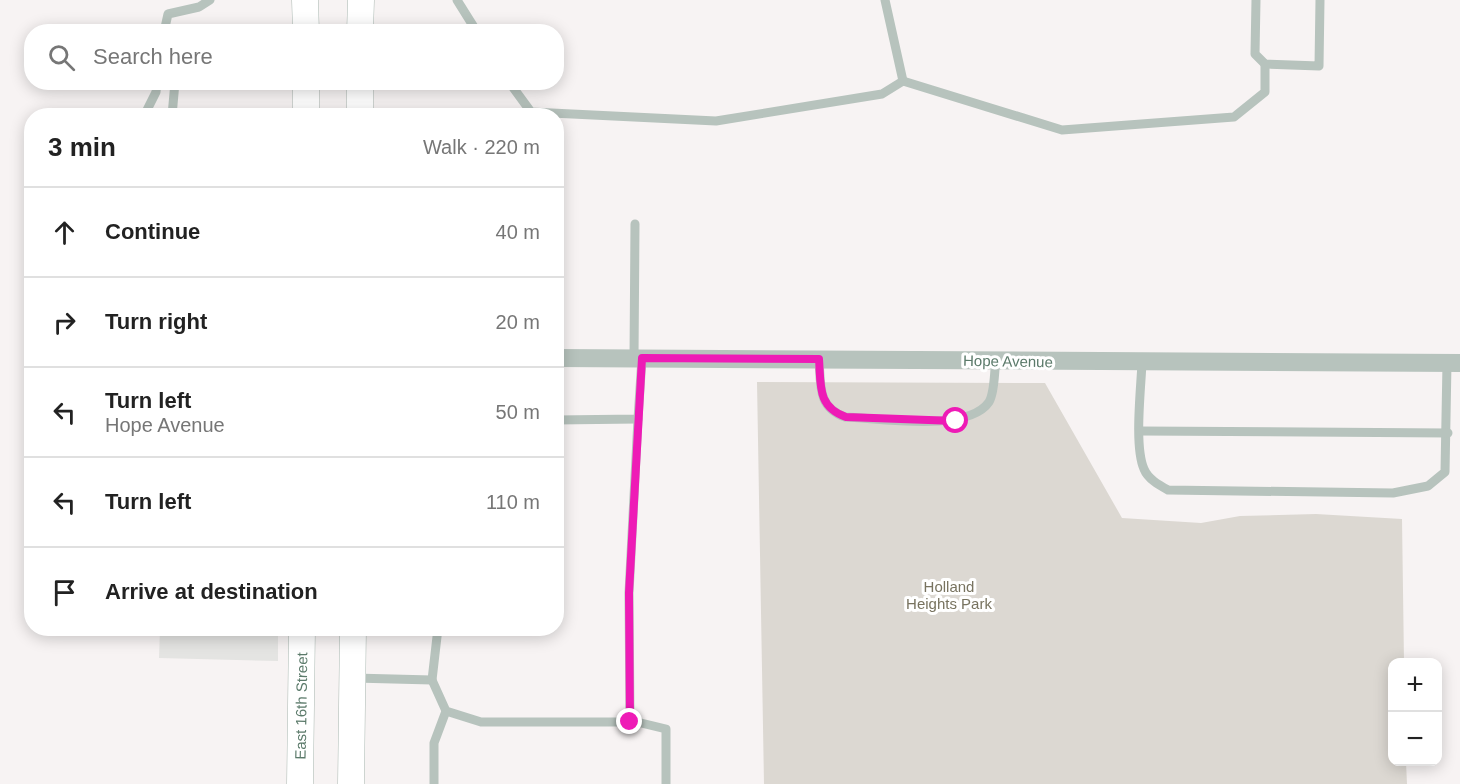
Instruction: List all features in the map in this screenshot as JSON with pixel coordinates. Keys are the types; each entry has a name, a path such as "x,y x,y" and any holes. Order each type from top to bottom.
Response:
{"main road":[{"path":"305,0 306,24"},
{"path":"360,24 361,0"},
{"path":"306,90 306,108"},
{"path":"360,90 360,108"},
{"name":"East 16th Street","path":"300,784 302,636"},
{"path":"351,784 353,636"}],"street":[{"name":"Hope Avenue","path":"564,358 1454,363"}],"lane":[{"path":"166,24 168,14 199,6 210,0"},
{"path":"457,0 472,24"},
{"path":"885,0 903,81"},
{"path":"1256,0 1255,54 1265,64 1319,66 1320,0"},
{"path":"564,114 716,121 882,94 903,81 1062,130 1234,117 1265,92 1265,64"},
{"path":"148,108 156,90"},
{"path":"173,108 174,90"},
{"path":"515,90 528,108"},
{"path":"630,722 629,593 638,418 635,224"},
{"path":"819,359 821,391 825,404 833,412 846,417 956,421 974,416 990,401 996,360"},
{"path":"1142,362 1140,454 1144,471 1155,483 1168,489 1393,494 1411,492 1428,486 1445,472 1454,363"},
{"path":"564,420 638,418"},
{"path":"1140,431 1448,433"},
{"path":"434,784 434,743 446,711 432,680 437,636"},
{"path":"352,678 432,680"},
{"path":"446,711 481,722 630,722 666,729 666,784"}],"shaded area":[{"path":"160,636 278,636 278,661 159,658"}],"green space":[{"name":"Holland Heights Park","path":"757,382 1045,383 1122,518 1201,523 1240,516 1316,514 1402,519 1404,658 1388,658 1388,766 1406,766 1407,784 764,784"}],"route":[{"path":"630,722 629,593 642,358 819,359 821,391 825,404 833,412 846,417 956,421"}]}
